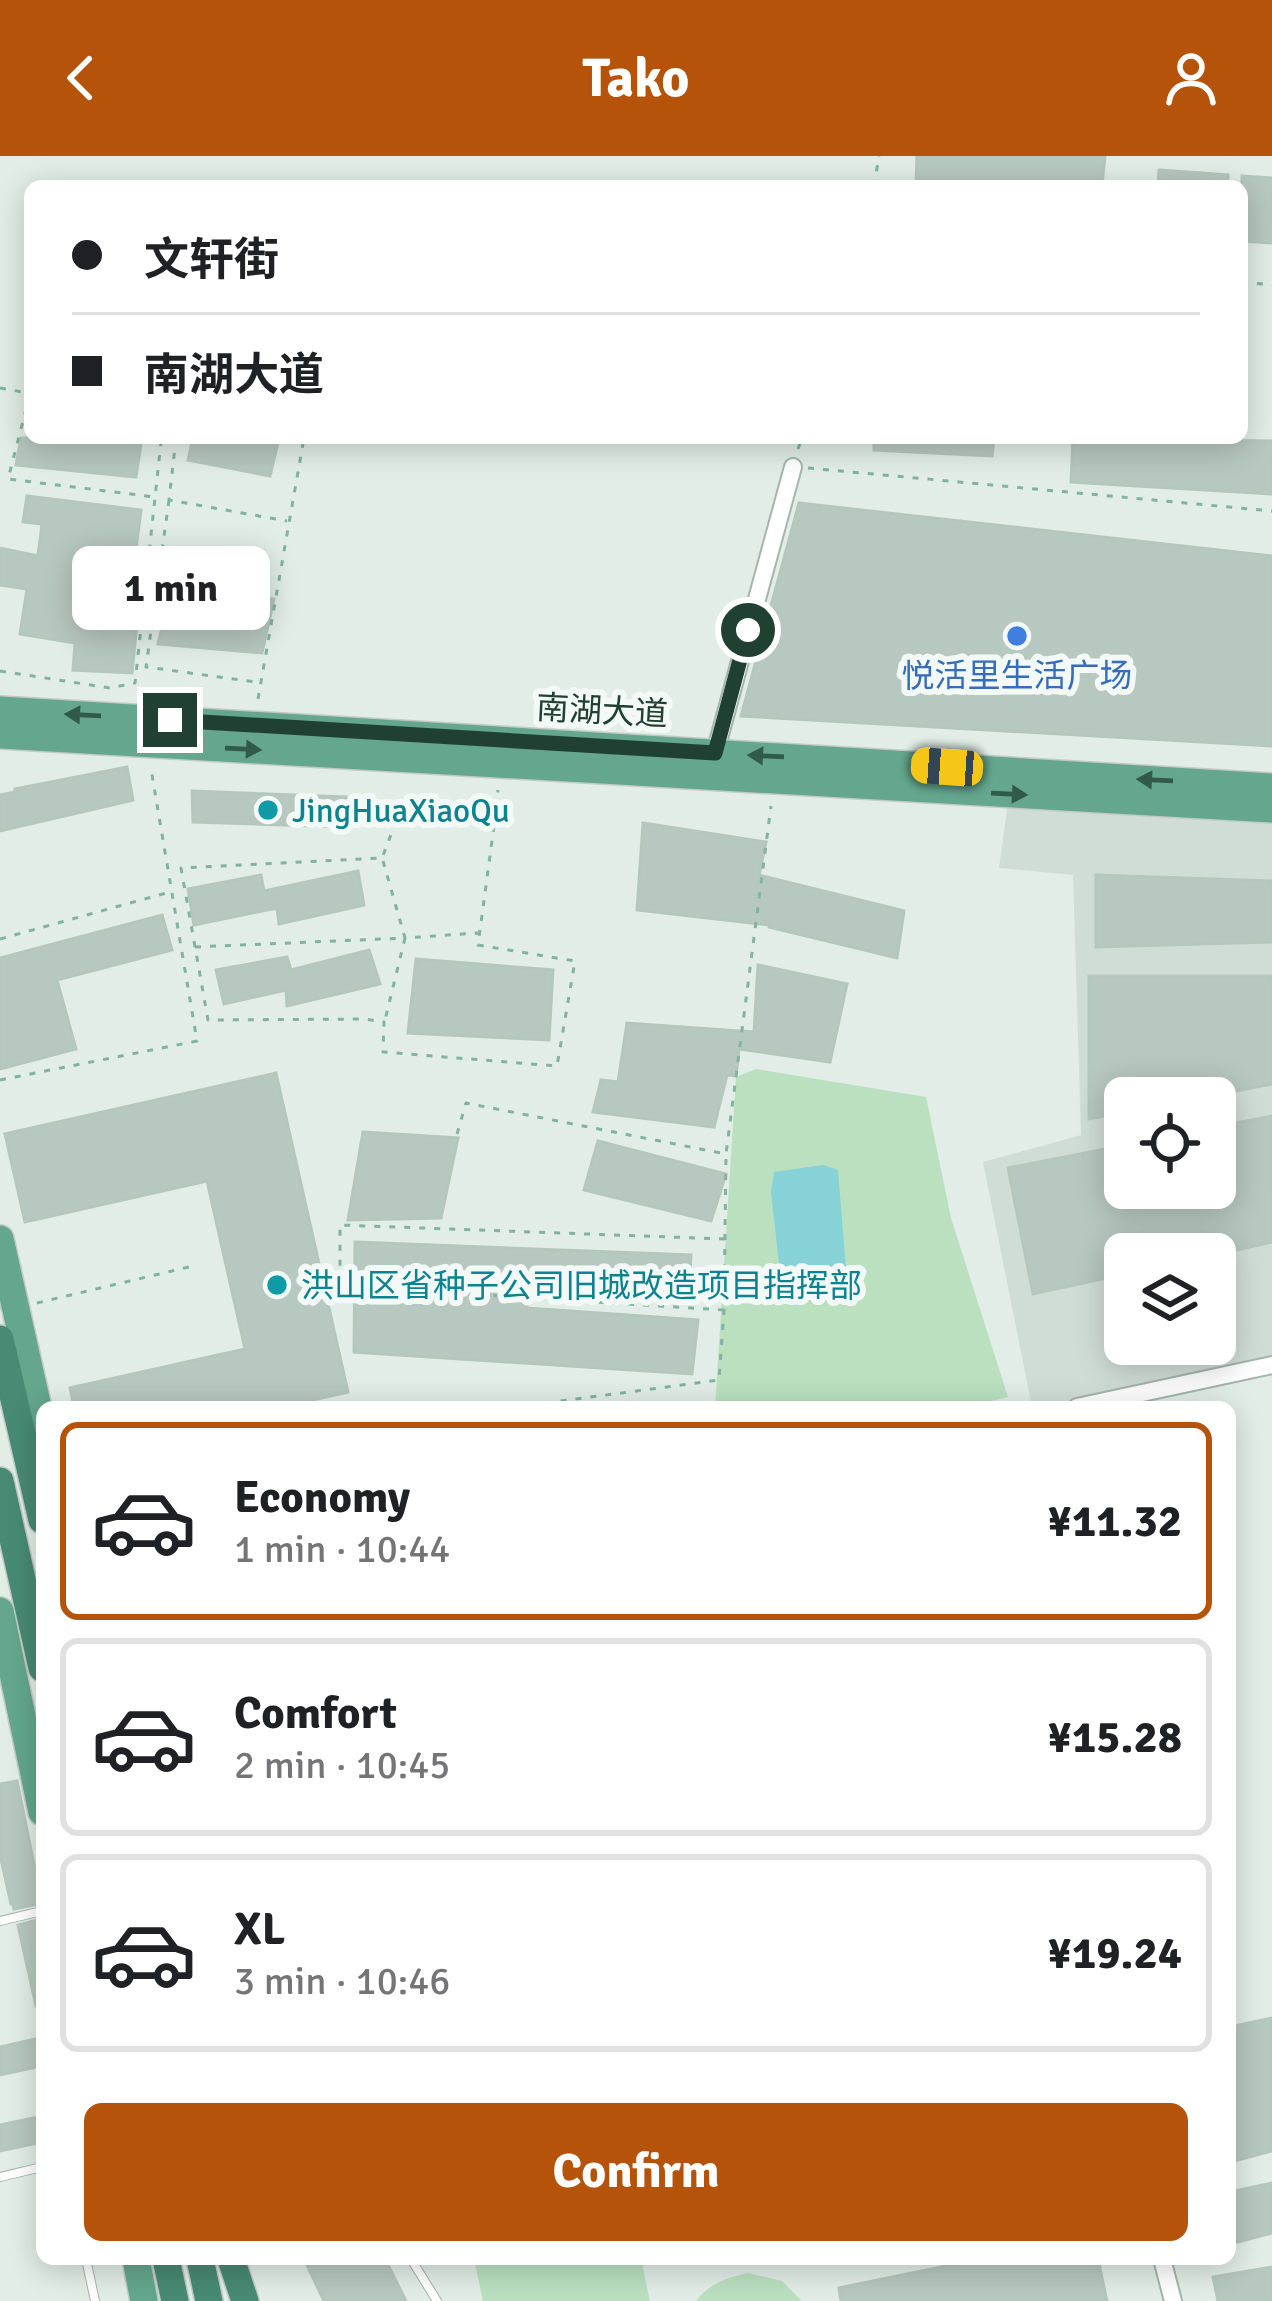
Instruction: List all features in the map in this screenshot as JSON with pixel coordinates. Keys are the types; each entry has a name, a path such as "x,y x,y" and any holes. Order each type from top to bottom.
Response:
{"highway":[{"path":"0,1339 36,1494"},
{"path":"0,1481 36,1641"},
{"path":"167,2265 175,2301"},
{"path":"201,2265 209,2301"},
{"path":"230,2265 243,2301"}],"main road":[{"name":"南湖大道","path":"0,710 1272,787"},
{"name":"南湖大道","path":"0,735 1272,809"},
{"path":"0,1239 36,1401"},
{"path":"0,1611 36,1783"},
{"path":"137,2265 145,2301"},
{"path":"228,2265 230,2301"}],"street":[{"path":"715,753 793,467"},
{"path":"1105,1401 1272,1365"},
{"path":"1164,2265 1173,2301"}],"lane":[{"path":"0,1921 36,1912"},
{"path":"0,2176 36,2168"},
{"path":"87,2265 95,2301"},
{"path":"415,2265 437,2301"}],"path":[{"path":"8,479 24,413"},
{"path":"0,671 110,688 135,683 161,444"},
{"path":"175,444 146,668 259,682"},
{"path":"255,725 303,444"},
{"path":"800,444 793,467 1272,511"},
{"path":"0,478 155,497"},
{"path":"170,500 289,521"},
{"path":"0,1080 196,1041 146,744"},
{"path":"496,811 402,806 382,857 406,938 384,1022 383,1052 557,1066 575,961 478,945 496,811 499,764"},
{"path":"561,1401 719,1380 726,1154 775,780"},
{"path":"382,857 182,868 208,1020 364,1018 384,1022"},
{"path":"0,939 172,892"},
{"path":"195,947 480,933"},
{"path":"458,1134 466,1103 726,1154"},
{"path":"724,1310 340,1286 340,1225 725,1240"},
{"path":"16,1308 193,1266"}],"shaded area":[{"path":"1009,794 1272,804 1272,1365 1105,1401 1031,1401 983,1162 1081,1135 1073,875 999,868"}],"green space":[{"path":"756,1069 926,1097 951,1218 1008,1397 992,1401 715,1401 736,1077"},
{"path":"475,2265 642,2265 650,2301 483,2301"},
{"path":"748,2273 782,2281 802,2301 696,2301 719,2282"}],"water":[{"path":"823,1165 838,1170 848,1293 782,1291 771,1192 774,1172"}],"building":[{"path":"917,156 1105,156 1103,180 916,180"},
{"path":"1159,170 1228,175 1228,180 1158,180"},
{"path":"1242,176 1272,178 1272,243 1248,241 1248,180"},
{"path":"21,438 24,444 141,444 136,477 16,465"},
{"path":"1272,441 1272,494 1071,482 1073,444"},
{"path":"192,444 278,444 270,476 188,460"},
{"path":"874,444 993,444 992,456 874,450"},
{"path":"27,496 141,510 133,573 142,574 132,673 73,670 75,643 20,634 27,589 0,585 0,548 38,556 42,524 23,522"},
{"name":"悦活里生活广场","path":"799,503 1272,556 1272,746 741,716"},
{"path":"172,586 274,599 262,653 158,644"},
{"path":"127,767 133,800 0,831 0,795"},
{"name":"JingHuaXiaoQu","path":"192,791 346,797 342,827 193,822"},
{"path":"643,823 766,842 759,875 904,911 897,958 769,925 637,910"},
{"path":"358,871 364,905 279,924 277,908 194,925 188,889 261,875 264,891"},
{"path":"1096,875 1272,881 1272,942 1096,947"},
{"path":"162,915 172,950 57,980 76,1049 0,1069 0,958"},
{"path":"369,950 380,984 287,1006 286,990 224,1004 216,970 287,957 291,970"},
{"path":"416,959 553,970 549,1040 408,1033"},
{"path":"758,965 847,984 830,1062 739,1049 736,1076 727,1075 714,1127 593,1112 601,1080 618,1082 627,1023 754,1032"},
{"path":"1089,976 1272,976 1272,1084 1236,1091 1236,1077 1104,1077 1104,1116 1089,1119"},
{"name":"洪山区省种子公司旧城改造项目指挥部","path":"276,1073 348,1392 308,1401 73,1401 70,1388 245,1349 207,1181 25,1222 5,1134"},
{"path":"1272,1116 1272,1242 1236,1250 1236,1233 1104,1233 1104,1279 1033,1294 1008,1168 1104,1149 1104,1209 1236,1209 1236,1123"},
{"path":"363,1132 458,1138 441,1218 348,1220"},
{"path":"598,1141 726,1174 711,1221 584,1190"},
{"path":"355,1242 691,1255 689,1290 529,1284 527,1308 698,1320 692,1374 354,1352"},
{"path":"17,1781 36,1874 36,1904 14,1909 0,1855 0,1784"},
{"path":"36,1920 36,2006 18,1925"},
{"path":"1272,2018 1272,2151 1236,2160 1236,2026"},
{"path":"35,2039 36,2067 0,2075 0,2047"},
{"path":"36,2117 36,2143 0,2151 0,2125"},
{"path":"1272,2183 1272,2233 1236,2242 1236,2191"},
{"path":"307,2265 388,2265 406,2301 324,2301"},
{"path":"951,2265 1099,2265 1107,2301 841,2301 839,2288"},
{"path":"1272,2267 1272,2301 1218,2301 1213,2277"}],"place":[{"name":"悦活里生活广场","path":"1017,636"},
{"name":"JingHuaXiaoQu","path":"268,810"},
{"name":"洪山区省种子公司旧城改造项目指挥部","path":"277,1285"}],"route":[{"path":"170,720 715,753 748,630"}]}
